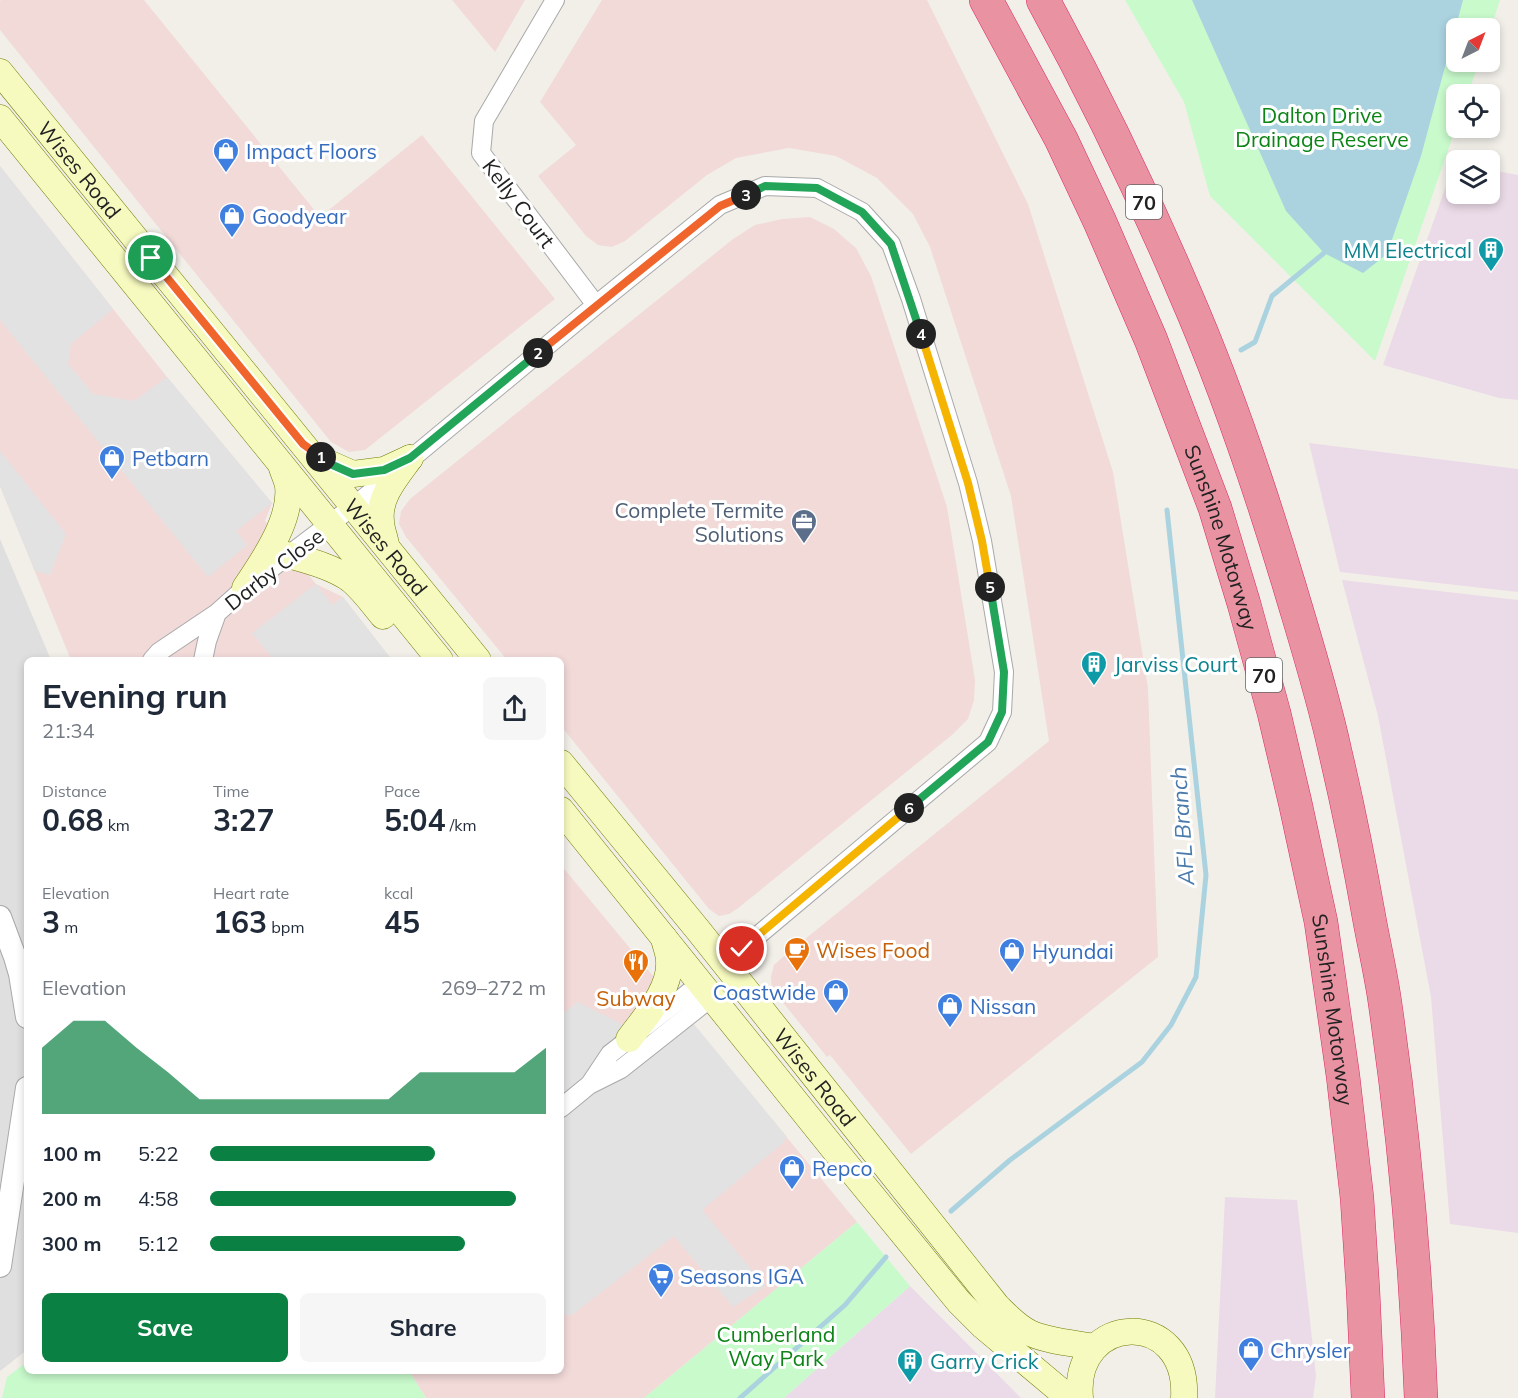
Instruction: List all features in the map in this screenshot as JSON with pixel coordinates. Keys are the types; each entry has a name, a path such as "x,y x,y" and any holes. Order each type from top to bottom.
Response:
{"highway":[{"name":"Sunshine Motorway","path":"986,0 1061,139 1151,340 1215,508 1274,713 1321,922 1343,1076 1357,1198 1368,1398"},
{"name":"70","path":"1043,0 1107,122 1186,294 1245,449 1308,646 1335,748 1355,841 1384,999 1408,1195 1414,1260 1421,1398"}],"main road":[{"name":"Wises Road","path":"0,72 476,657"},
{"name":"Wises Road","path":"0,118 438,657"},
{"path":"303,444 328,463 353,474 384,470 410,458"},
{"path":"387,549 380,520 384,497 410,458"},
{"path":"245,588 278,532 288,503 288,484 279,461"},
{"path":"288,555 326,567 349,579 366,594 397,634 428,657"},
{"name":"Wises Road","path":"564,767 727,966 997,1306 1029,1333 1047,1339 1095,1347"},
{"name":"Wises Road","path":"564,814 959,1302 983,1326 1069,1398"},
{"path":"629,1039 657,1001 668,978 669,959 663,937"},
{"path":"707,990 727,966"},
{"path":"1080,1398 1079,1381 1083,1366 1095,1347 1105,1339 1123,1332 1142,1331 1160,1338 1173,1351 1185,1383 1184,1398"}],"street":[{"name":"Kelly Court","path":"555,0 484,121 481,153 596,305"},
{"name":"Darby Close","path":"155,657 217,613 245,588 331,524 596,305 720,206 765,186 817,188 862,212 891,244 968,483 982,541 1004,672 1002,712 988,742 749,943 727,966"},
{"path":"204,657 217,613"},
{"path":"0,917 15,957 24,999"},
{"path":"589,1085 610,1054 629,1039 707,990"},
{"path":"564,1106 589,1085 621,1069 707,990"},
{"path":"0,1266 2,1239 24,1134"}],"shaded area":[{"path":"1,0 144,0 320,217 422,135 555,299 365,450 349,452 331,442 0,30"},
{"path":"452,0 525,0 495,52"},
{"path":"602,0 927,0 1028,204 1113,472 1148,688 1158,957 911,1154 830,1055 827,1057 772,989 771,977 774,965 783,957 1049,741 1011,496 930,247 913,214 877,178 836,156 789,148 736,158 707,175 625,241 612,247 598,245 586,236 538,176 576,145 540,102"},
{"path":"0,166 167,377 272,503 265,521 316,584 343,597 390,657 70,657 0,486"},
{"path":"0,166 113,309 71,344 68,364 93,394 134,401 167,377 272,503 236,531 247,545 208,577 0,320"},
{"path":"1500,172 1518,175 1518,400 1499,398 1383,365 1446,186 1446,204 1500,204"},
{"path":"810,217 834,229 856,248 871,276 947,507 975,680 974,700 968,719 952,735 737,909 719,916 709,909 564,730 564,657 505,657 406,537 399,524 401,511 410,499 733,239 755,225 782,219"},
{"path":"1309,443 1518,469 1518,592 1340,572"},
{"path":"0,451 66,534 50,575 35,571 0,486"},
{"path":"0,539 50,657 24,657 24,1352 0,1371"},
{"path":"1342,580 1518,600 1518,1233 1450,1224 1431,997 1378,716"},
{"path":"316,584 332,605 343,597 390,657 272,657 252,633"},
{"path":"564,869 857,1222 644,1398 426,1398 411,1374 564,1374"},
{"path":"660,983 787,1137 782,1144 702,1210 765,1286 733,1307 674,1236 572,1315 564,1315 564,1013 578,1002 629,1028"},
{"path":"1225,1197 1297,1200 1316,1376 1313,1398 1215,1398"},
{"path":"910,1286 1021,1398 784,1398"}],"green space":[{"name":"Dalton Drive Drainage Reserve","path":"1125,0 1500,0 1494,18 1446,18 1446,72 1476,72 1471,84 1446,84 1446,138 1452,138 1448,150 1446,150 1446,156 1375,361 1210,196 1184,102"},
{"name":"Cumberland Way Park","path":"857,1222 910,1286 784,1398 644,1398"},
{"path":"24,1364 24,1374 411,1374 426,1398 2,1398 7,1377"}],"water":[{"name":"Dalton Drive Drainage Reserve","path":"1192,0 1463,0 1458,18 1446,18 1446,63 1421,156 1387,254 1363,273 1324,253 1286,211"}],"waterway":[{"name":"AFL Branch","path":"1241,350 1255,342 1272,296 1324,253"},
{"name":"AFL Branch","path":"951,1211 1010,1160 1142,1062 1171,1025 1196,977 1206,875 1167,510"},
{"name":"AFL Branch","path":"740,1398 845,1305 886,1257"}],"place":[{"name":"Impact Floors","path":"226,174"},
{"name":"Goodyear","path":"232,239"},
{"name":"MM Electrical","path":"1491,273"},
{"name":"Petbarn","path":"112,481"},
{"name":"Complete Termite Solutions","path":"804,545"},
{"name":"Jarviss Court","path":"1094,687"},
{"name":"Wises Food","path":"797,973"},
{"name":"Hyundai","path":"1012,974"},
{"name":"Subway","path":"636,985"},
{"name":"Coastwide","path":"836,1015"},
{"name":"Nissan","path":"950,1029"},
{"name":"Repco","path":"792,1191"},
{"name":"Seasons IGA","path":"661,1299"},
{"name":"Chrysler","path":"1251,1373"},
{"name":"Garry Crick","path":"910,1384"}],"route":[{"path":"151,258 303,444 328,463 353,474 384,470 410,458 720,206 765,186 817,188 862,212 891,244 968,483 982,541 1004,672 1002,712 988,742 742,949"}]}
